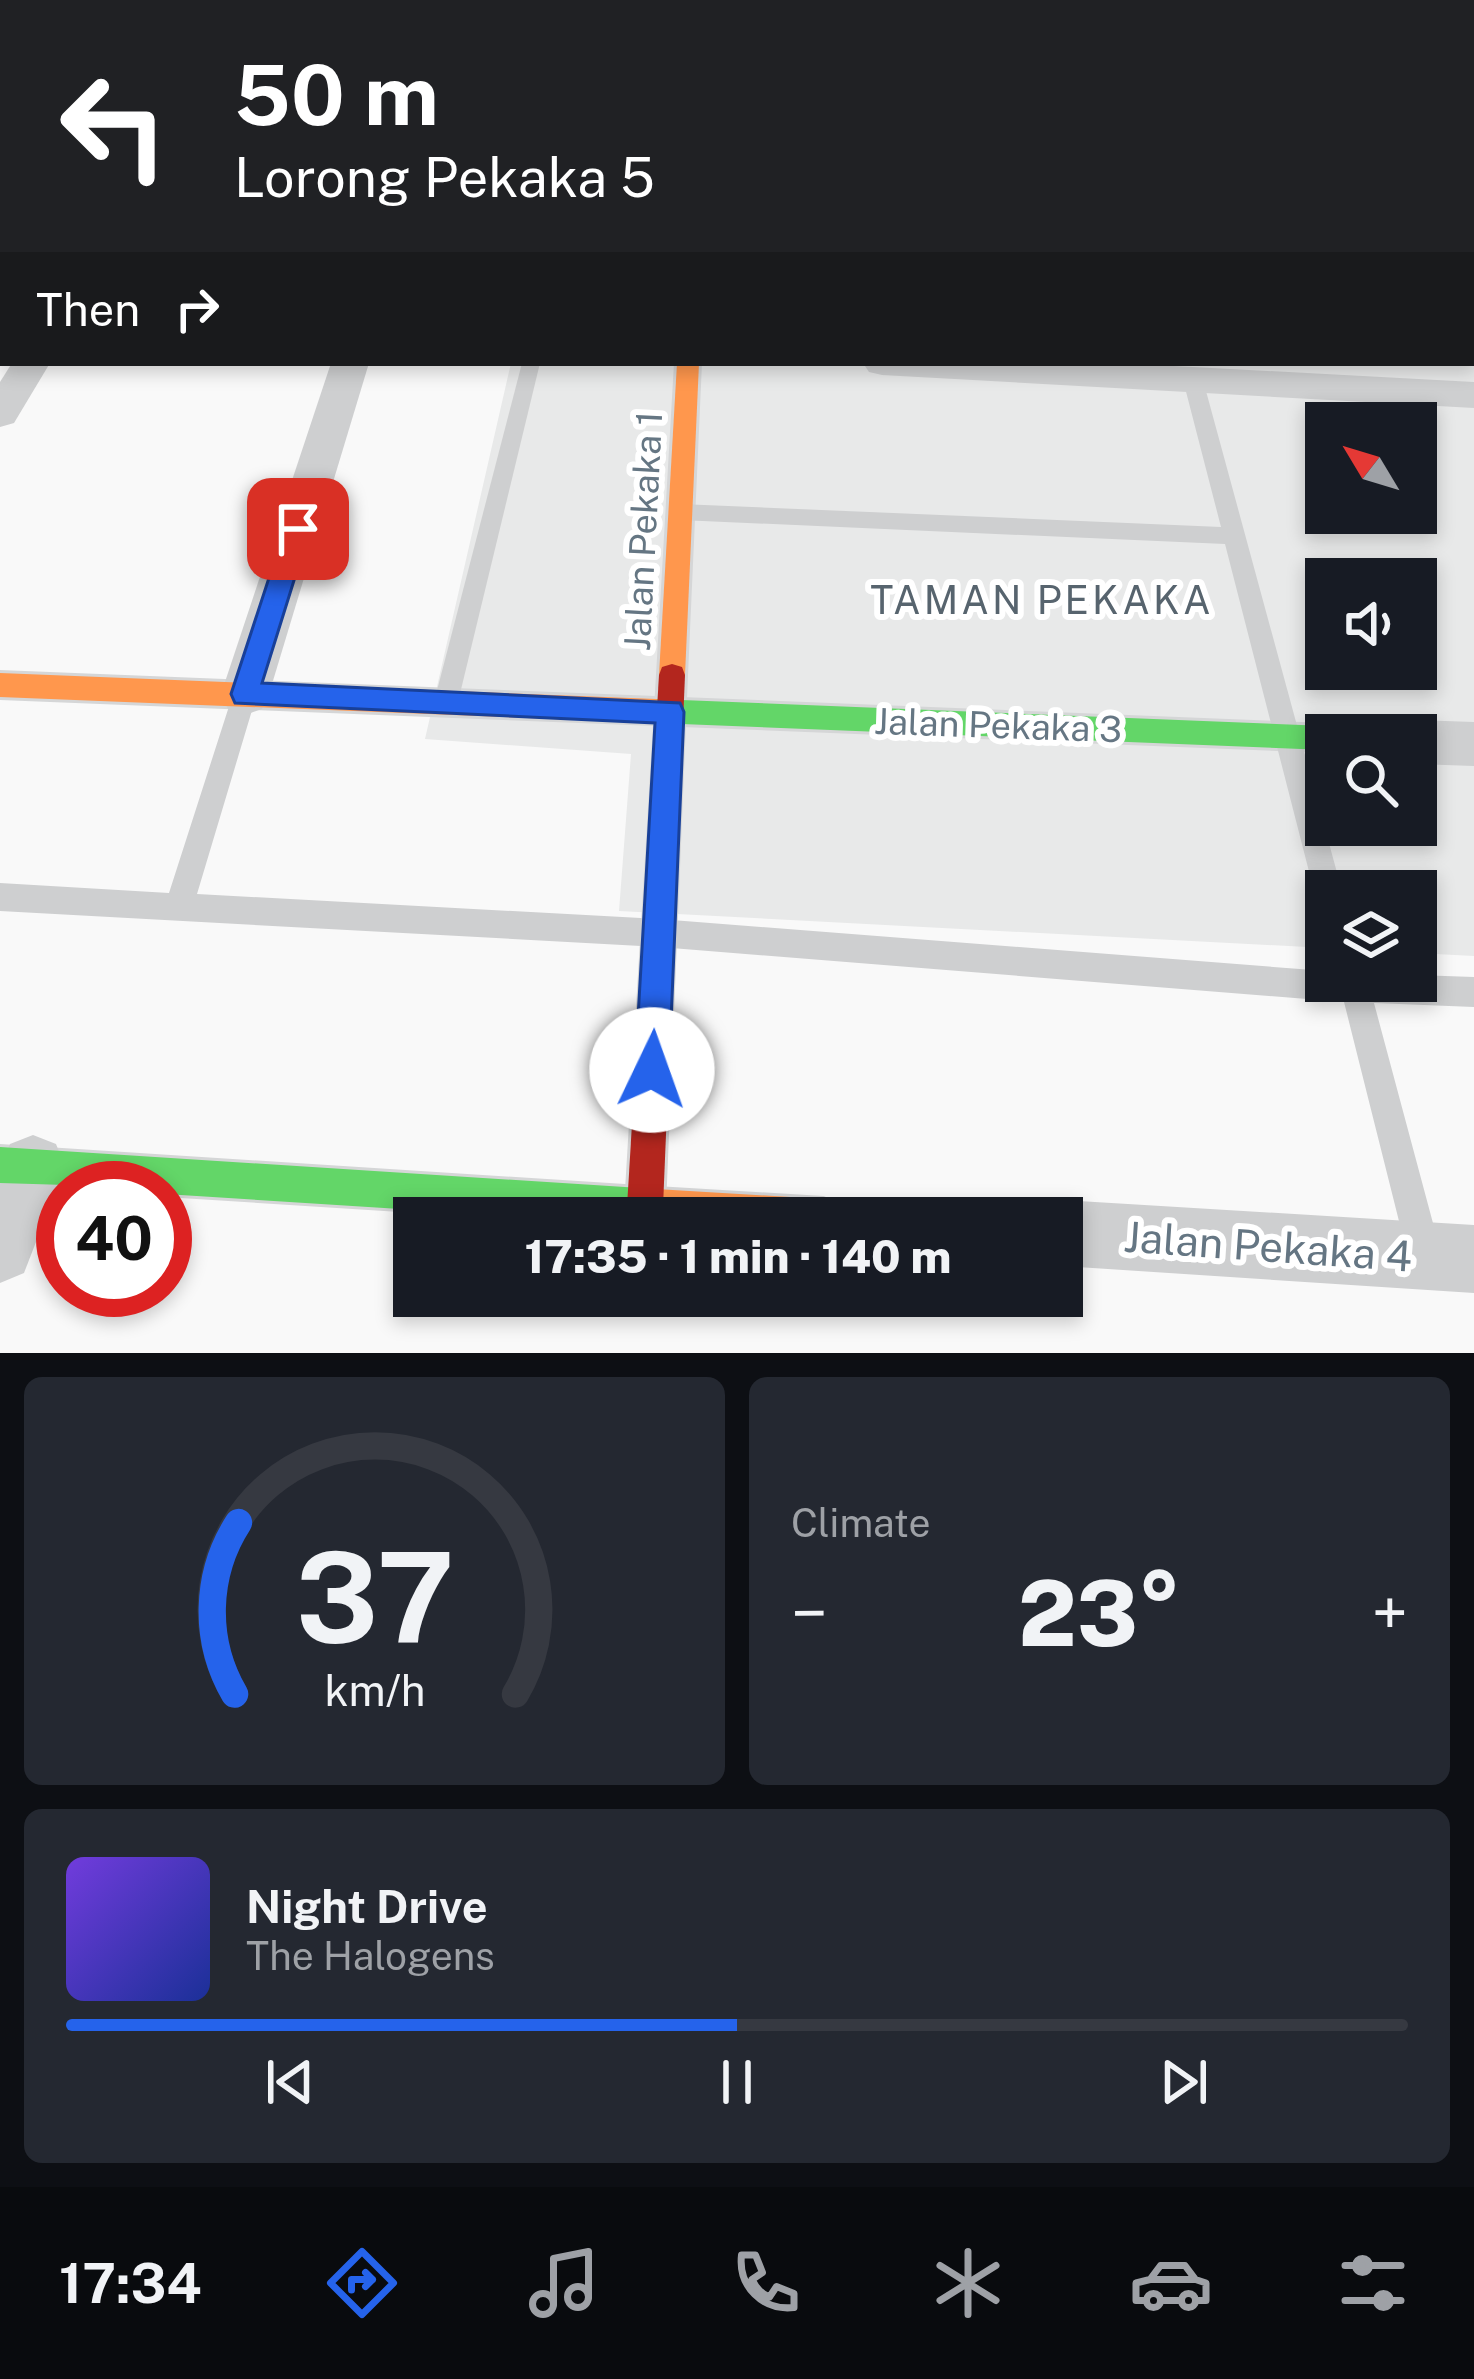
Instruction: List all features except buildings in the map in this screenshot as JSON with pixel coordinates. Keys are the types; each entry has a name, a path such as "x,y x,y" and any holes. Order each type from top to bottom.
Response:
{"street":[{"path":"0,413 30,366"},
{"path":"245,694 349,366"},
{"name":"Jalan Pekaka 1","path":"646,1197 688,366"},
{"path":"995,366 1148,370 1193,380 1474,395"},
{"name":"Jalan Pekaka 3","path":"0,685 1305,737"},
{"path":"1437,743 1474,744"},
{"path":"0,1249 17,1166 492,1197"},
{"name":"Jalan Pekaka 4","path":"1083,1234 1449,1258"}],"lane":[{"path":"446,703 530,366"},
{"path":"1193,380 1322,870"},
{"path":"680,512 1234,536"},
{"path":"179,906 245,694"},
{"path":"0,897 659,933 1305,981"},
{"path":"1437,990 1474,992"},
{"path":"1360,1002 1449,1258"}],"shaded area":[{"path":"510,366 1474,366 1474,956 1437,954 1437,870 1305,870 1305,947 619,911 631,754 425,739"}],"traffic: fast":[{"path":"656,711 1305,737"},
{"path":"0,1165 500,1197"}],"traffic: slow":[{"path":"672,675 688,366"},
{"path":"0,685 656,711"}],"traffic: jam":[{"path":"646,1197 672,675"}],"district":[{"name":"TAMAN PEKAKA","path":"1042,600"}],"route":[{"path":"298,529 245,694 670,712 652,1070"}]}
